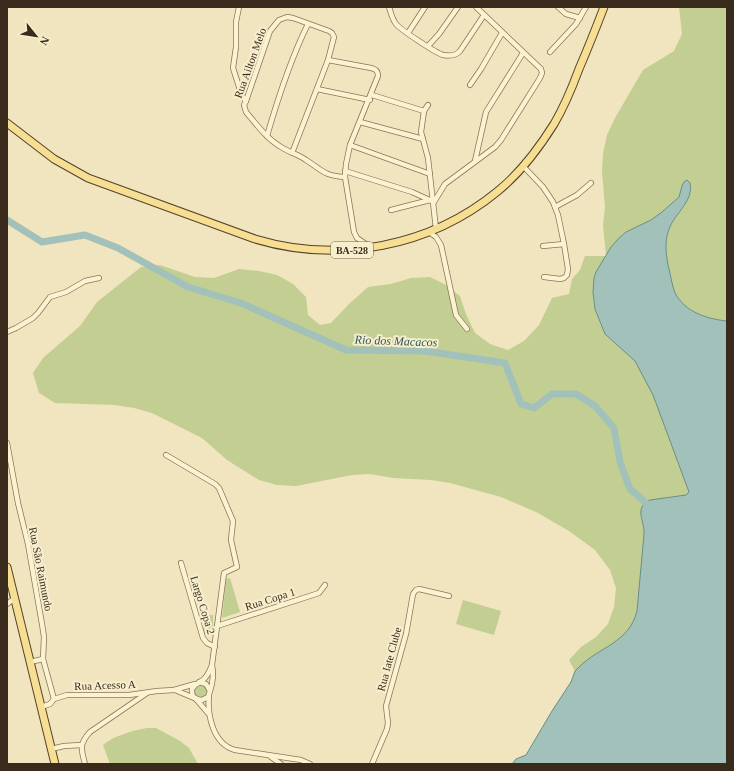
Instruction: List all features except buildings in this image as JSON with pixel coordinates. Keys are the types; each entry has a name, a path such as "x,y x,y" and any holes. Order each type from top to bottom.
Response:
{"main road":[{"name":"BA-528","path":"7,123 54,159 88,178 250,238 277,245 314,251 338,251 390,244 429,232 469,212 498,191 523,166 536,151 554,124 565,103 604,7"},
{"path":"7,567 55,764"}],"street":[{"path":"239,7 236,22 234,68 242,96 246,101"},
{"path":"389,7 396,23 408,33 428,46 448,56 457,54 484,15"},
{"path":"408,33 425,7"},
{"path":"428,46 439,34 458,7"},
{"path":"391,210 432,201 445,184 495,147 501,140 542,73 538,65 523,53 476,7"},
{"path":"558,7 566,14 580,18"},
{"path":"550,52 576,24 586,7"},
{"name":"Rua Ailton Melo","path":"328,60 333,40 332,33 287,17 279,20 270,31 244,105 246,112 267,136 279,146 306,159 328,175 345,177"},
{"path":"267,136 289,69 299,42 308,24"},
{"path":"470,85 502,33"},
{"path":"475,161 486,112 523,53"},
{"path":"292,153 328,60 371,68 377,71 378,76 371,97 350,145 345,171 354,232 357,238 370,247"},
{"path":"317,89 371,97 424,111"},
{"path":"428,105 424,111 421,132 428,158 436,229"},
{"path":"360,122 423,139"},
{"path":"350,145 430,174"},
{"path":"523,166 546,190 555,207 564,244 568,269 567,276 560,279 544,277"},
{"path":"345,171 412,192 432,201"},
{"path":"555,207 577,195 591,183"},
{"path":"429,232 436,237 441,245 456,315 467,329"},
{"path":"543,246 564,244"},
{"path":"7,332 33,318 50,297 66,292 85,281 99,278"},
{"name":"Rua São Raimundo","path":"7,443 18,503 28,544 42,624 44,637 43,659 54,699"},
{"path":"166,455 215,484 219,488 233,521 231,540 238,568 224,573 212,665 208,675 193,686 192,692 209,715 217,736 225,746 235,750 301,760 310,764"},
{"name":"Largo Copa 2","path":"180,563 202,638 207,643 215,647"},
{"name":"Rua Copa 1","path":"217,626 319,593 326,585"},
{"name":"Rua Iate Clube","path":"372,764 388,723 386,706 406,634 413,594 419,589 449,596"},
{"path":"7,604 15,598"},
{"path":"30,662 43,659"},
{"path":"195,698 199,700 205,699 209,692 212,685 212,665"},
{"path":"198,683 206,684 209,692 209,715"},
{"name":"Rua Acesso A","path":"41,707 50,704 54,699 67,695 122,695 174,690 198,683"},
{"name":"Rua Acesso A","path":"174,690 195,698"},
{"path":"85,764 81,745 84,739 94,729 148,692"},
{"path":"51,749 64,746 81,745"},
{"path":"269,756 281,764"}],"green space":[{"path":"679,7 727,7 727,329 709,449 644,613 525,764 512,764 516,759 526,755 571,682 575,671 569,660 581,647 596,637 608,624 614,607 616,588 610,570 595,550 569,531 536,512 501,497 450,483 431,480 393,478 370,474 352,475 296,486 277,485 259,480 227,460 202,438 152,413 115,405 55,403 39,393 33,373 43,358 80,326 97,302 141,267 160,265 195,277 214,278 239,269 277,275 293,284 306,297 308,315 320,325 331,323 368,287 391,284 411,278 430,277 446,285 460,296 466,314 475,333 490,344 508,350 524,341 539,325 552,298 569,294 572,279 580,270 585,256 606,256 603,225 605,207 602,171 603,153 607,135 615,118 643,70 674,51 682,34"},
{"path":"230,578 240,612 222,618 226,579"},
{"path":"463,600 501,611 494,635 456,624"},
{"path":"204,615 213,615 213,634 203,634"},
{"path":"203,684 208,689 207,696 200,699 194,695 194,690 197,686"},
{"path":"147,728 156,728 180,741 189,748 198,764 110,764 103,745 124,734"}],"water":[{"path":"687,180 690,183 689,196 672,223 666,239 667,259 673,287 679,300 691,310 704,316 727,321 727,764 512,764 516,759 526,755 571,682 575,671 587,660 620,638 633,622 637,611 644,534 641,515 642,507 650,500 686,495 689,492 653,395 635,361 605,334 595,309 593,292 596,272 611,247 626,232 651,220 662,212 679,197 682,186"}],"waterway":[{"name":"Rio dos Macacos","path":"7,220 42,242 85,235 118,248 188,287 241,303 346,350 425,351 505,363 521,404 534,408 552,394 576,394 595,406 614,428 620,462 630,489 645,502"}]}
